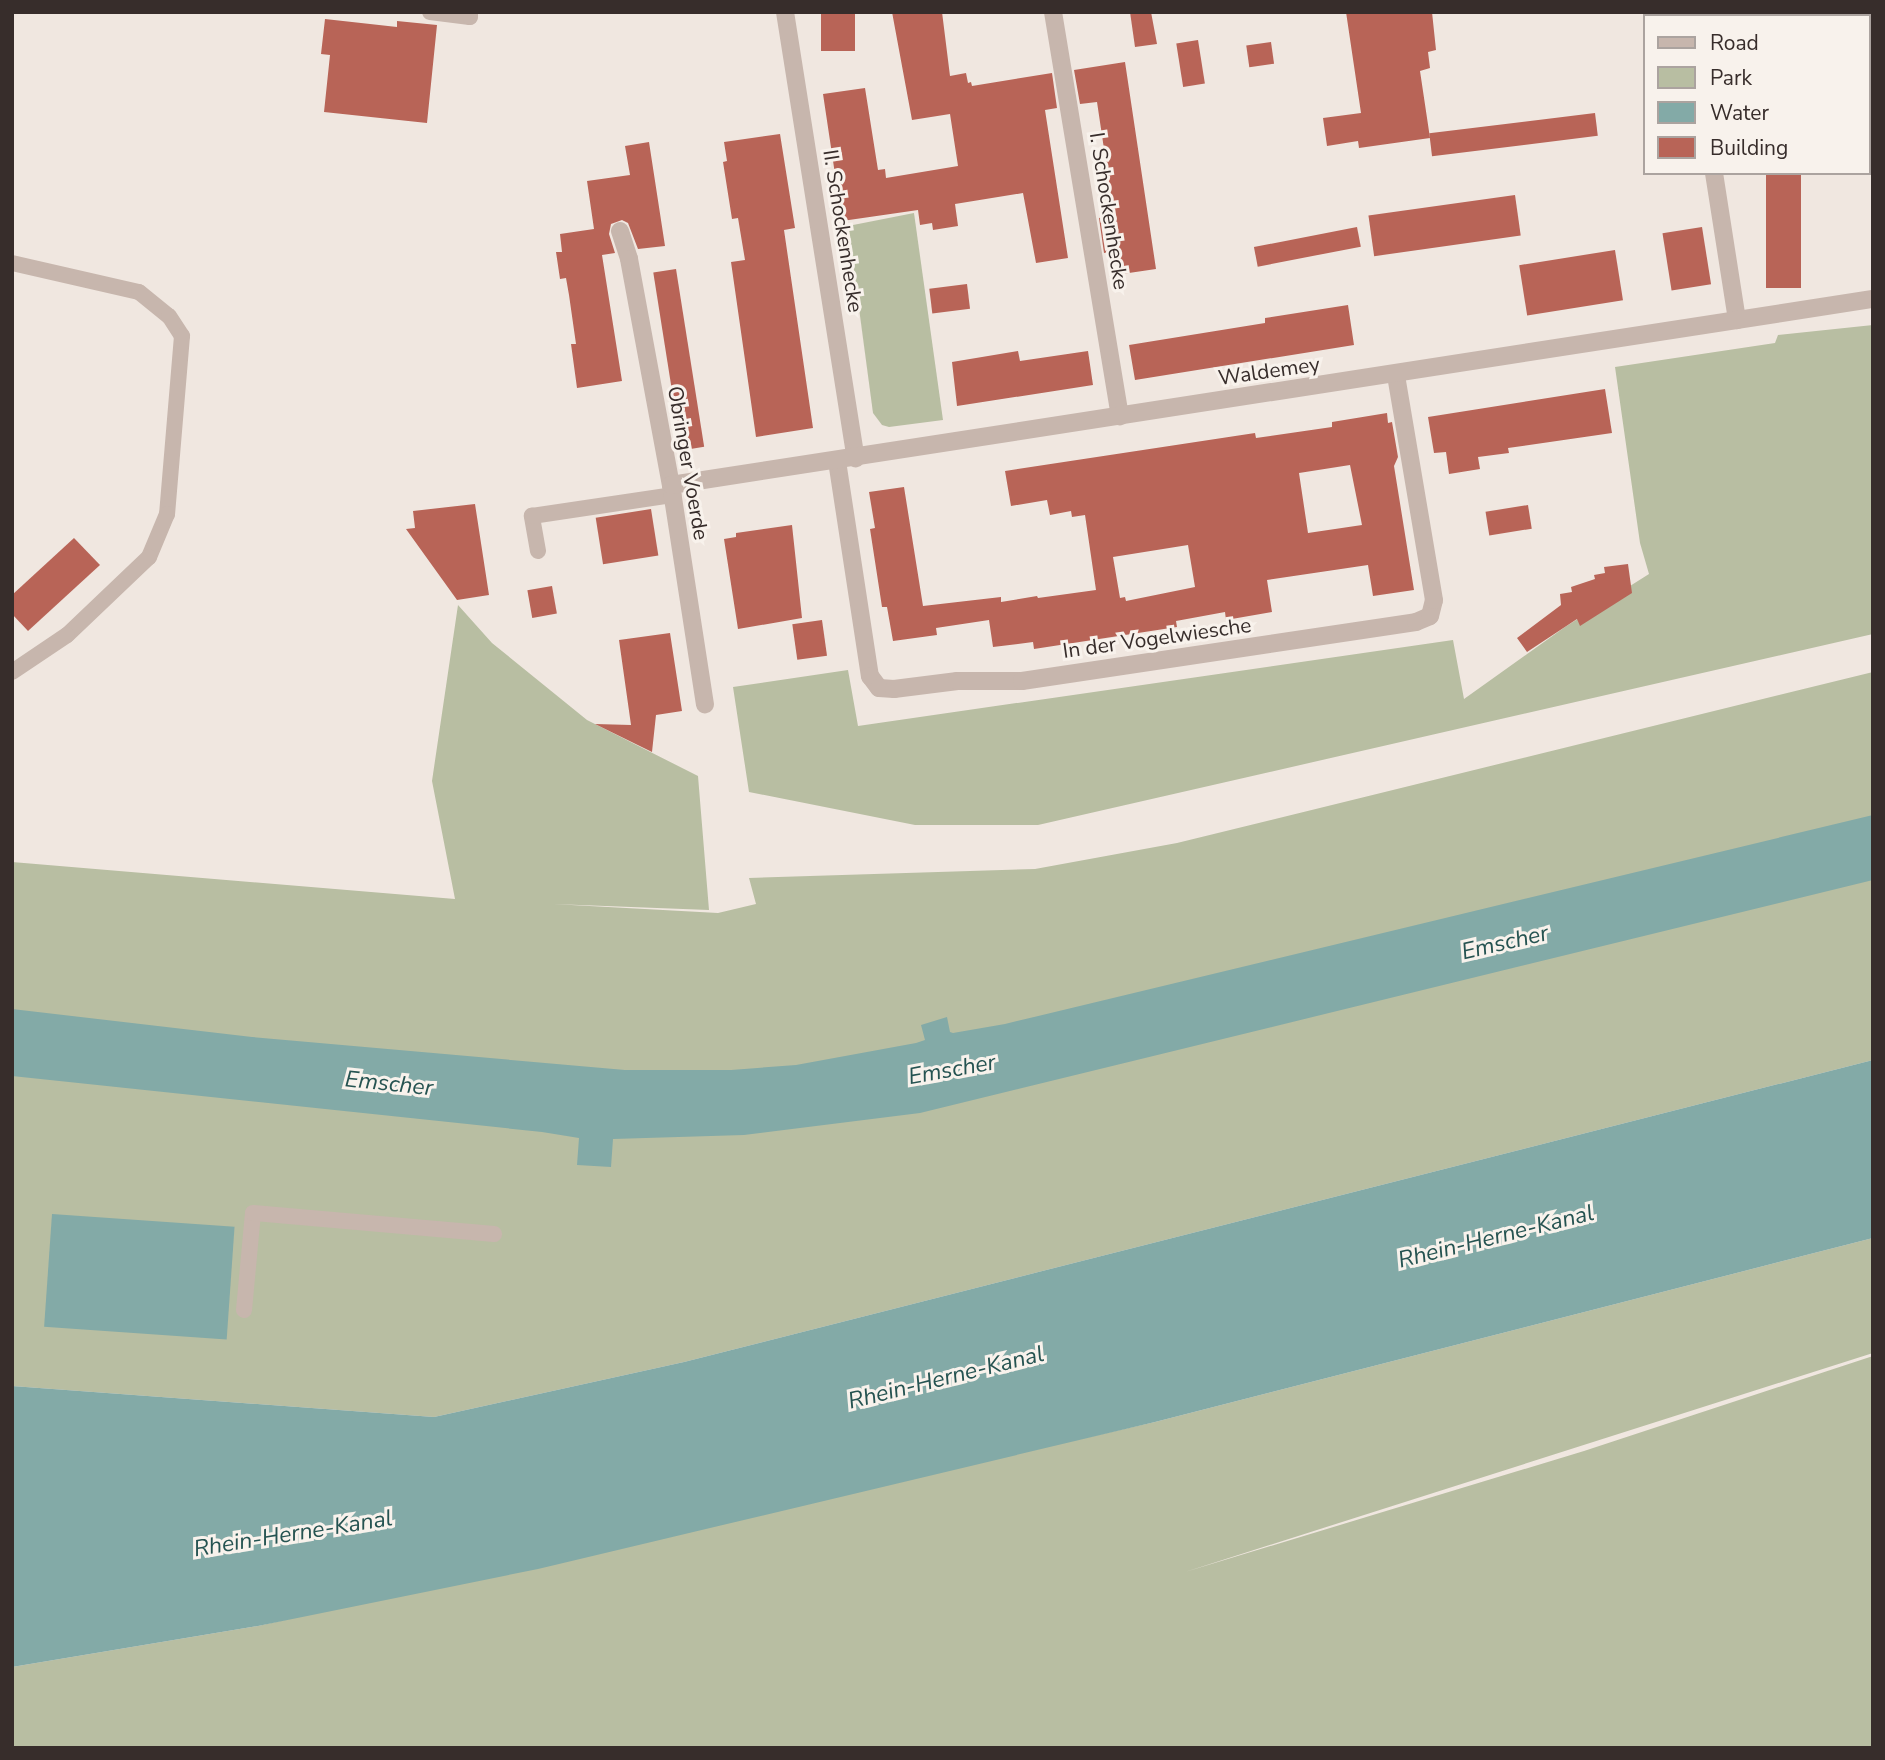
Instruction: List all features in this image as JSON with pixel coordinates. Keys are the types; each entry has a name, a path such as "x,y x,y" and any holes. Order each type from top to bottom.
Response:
{"street":[{"name":"II. Schockenhecke","path":"785,12 856,458"},
{"name":"I. Schockenhecke","path":"1053,12 1120,416"},
{"path":"1714,175 1737,320"},
{"name":"Obringer Voerde","path":"620,231 629,259 672,490 705,704"},
{"name":"Waldemey","path":"672,490 837,461 1873,299"},
{"name":"In der Vogelwiesche","path":"837,461 870,676 879,688 894,689 957,681 1022,681 1416,622 1430,615 1434,600 1396,375"}],"lane":[{"path":"430,12 470,15"},
{"path":"12,263 139,292 169,316 182,336 167,514 149,557 67,635 12,672"},
{"path":"538,551 532,516 672,490"},
{"path":"244,1311 253,1213 494,1234"}],"green space":[{"path":"914,213 943,420 889,427 882,425 873,413 848,226"},
{"path":"1873,325 1873,634 1038,825 915,825 749,792 733,687 848,670 858,726 1453,640 1464,699 1565,627 1649,574 1640,543 1615,367 1775,343 1778,335"},
{"path":"458,605 492,643 587,720 698,776 709,910 553,904 718,913 756,904 749,878 1035,869 1177,843 1873,672 1873,1060 684,1362 434,1417 12,1386 12,862 455,899 432,781"},
{"path":"1873,1238 1873,1353 1185,1572 1584,1451 1873,1356 1873,1748 12,1748 12,1667 258,1626 1155,1422"}],"water":[{"name":"Emscher","path":"1873,815 1873,880 920,1113 744,1135 613,1139 611,1167 577,1165 579,1138 542,1132 12,1076 12,1009 252,1037 625,1070 731,1070 796,1065 916,1043 925,1040 921,1025 947,1017 950,1032 953,1033 1005,1024"},
{"name":"Rhein-Herne-Kanal","path":"1873,1060 1873,1238 1155,1422 538,1569 258,1626 12,1667 12,1386 434,1417 684,1362"},
{"path":"52,1214 235,1227 227,1339 44,1327"}],"building":[{"path":"821,12 855,12 855,51 821,51"},
{"path":"892,12 942,12 950,76 966,73 968,83 971,82 972,86 1052,73 1057,108 1045,110 1068,258 1036,263 1023,193 955,204 958,226 933,230 932,223 920,225 918,210 842,221 823,94 865,88 878,170 885,169 886,178 958,166 950,114 912,120"},
{"path":"1130,12 1151,12 1157,44 1135,47"},
{"path":"1346,12 1432,12 1436,50 1428,52 1430,68 1420,71 1430,138 1359,148 1358,141 1327,146 1323,118 1361,113"},
{"path":"325,19 397,27 397,21 437,25 427,123 324,112 330,55 321,54"},
{"path":"1198,40 1205,83 1183,87 1176,43"},
{"path":"1271,42 1274,64 1249,67 1246,45"},
{"path":"1125,62 1156,269 1122,274 1119,251 1104,253 1099,218 1114,216 1097,102 1080,104 1074,70"},
{"path":"1595,113 1598,136 1432,156 1429,133"},
{"path":"780,134 795,228 784,230 813,428 756,437 731,262 745,260 738,218 732,219 723,162 727,161 724,142"},
{"path":"649,142 665,246 638,249 628,223 622,220 611,224 609,234 615,253 602,255 622,381 577,388 571,344 576,344 569,295 566,278 560,279 556,252 562,252 560,234 594,229 587,181 630,175 625,146"},
{"path":"1766,175 1801,175 1801,288 1766,288"},
{"path":"1515,195 1521,236 1374,256 1368,216"},
{"path":"1357,227 1361,247 1258,267 1254,247"},
{"path":"1702,227 1711,284 1672,291 1662,233"},
{"path":"1615,250 1623,300 1527,316 1519,265"},
{"path":"676,269 704,447 681,450 653,273"},
{"path":"967,284 970,309 932,313 929,289"},
{"path":"1348,305 1354,345 1135,380 1129,345 1265,323 1265,318"},
{"path":"1018,351 1020,361 1088,351 1093,385 957,406 952,362"},
{"path":"1605,389 1612,433 1508,448 1509,453 1478,457 1480,469 1449,474 1446,452 1434,453 1428,417"},
{"path":"1387,413 1388,423 1392,422 1398,457 1394,466 1414,590 1373,596 1368,565 1267,580 1272,612 1226,620 1225,612 1176,621 1177,627 1034,649 1033,642 993,647 989,620 936,628 937,635 893,641 887,607 882,607 870,529 875,528 869,492 904,487 923,606 1001,597 1001,602 1096,590 1085,515 1072,517 1071,511 1050,515 1047,500 1011,506 1005,471 1255,433 1256,438 1332,427 1332,422","holes":["1350,465 1362,525 1308,533 1299,473","1188,545 1195,587 1126,601 1125,597 1120,598 1113,557"]},
{"path":"475,504 489,595 457,600 406,529 415,528 413,511"},
{"path":"1528,505 1532,529 1489,535 1486,512"},
{"path":"651,509 658,555 603,564 596,518"},
{"path":"792,525 802,618 738,629 724,539 736,537 736,533"},
{"path":"74,538 100,565 28,631 12,614 12,595"},
{"path":"1628,564 1632,593 1580,626 1577,619 1527,652 1517,638 1561,605 1560,594 1572,592 1571,587 1595,579 1594,575 1605,573 1604,567"},
{"path":"552,586 557,614 532,618 527,590"},
{"path":"822,620 827,656 797,660 792,624"},
{"path":"670,633 682,711 656,715 652,752 595,724 631,725 619,640"}]}
